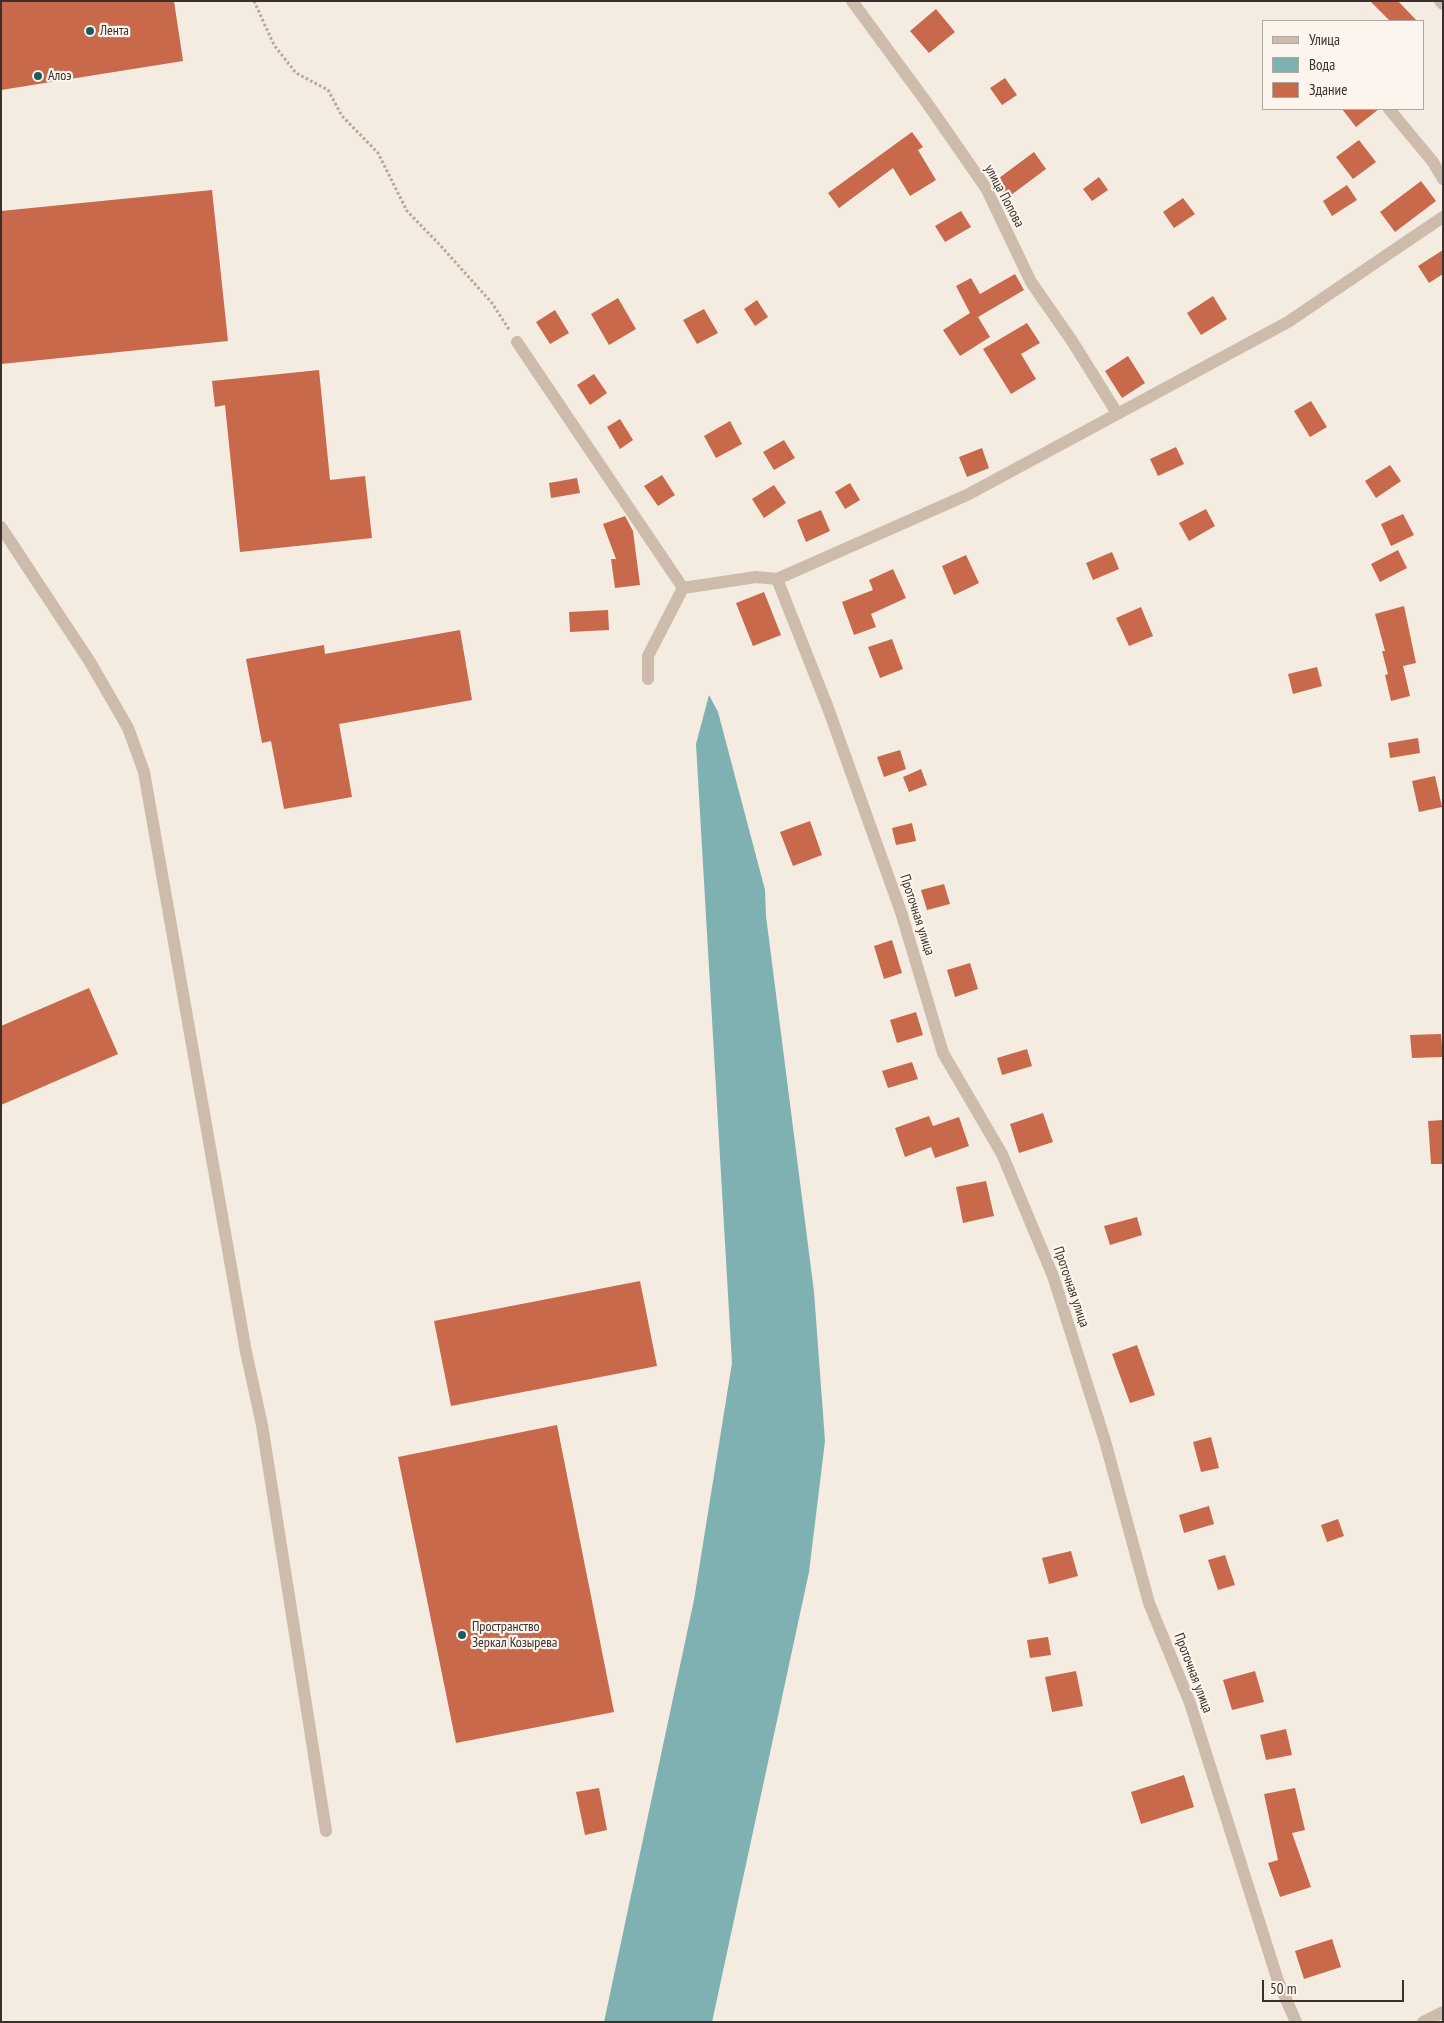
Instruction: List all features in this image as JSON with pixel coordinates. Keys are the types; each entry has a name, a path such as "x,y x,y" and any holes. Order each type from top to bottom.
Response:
{"street":[{"name":"улица Попова","path":"852,1 928,103 986,188 1031,282 1072,340 1117,413"},
{"path":"1390,110 1433,162 1443,178"},
{"path":"683,588 756,577 777,579 967,495 1288,322 1443,217"},
{"path":"517,342 683,588"},
{"path":"1,527 95,670 128,728 144,772 244,1342 262,1425 326,1831"},
{"name":"Проточная улица","path":"777,579 828,708 902,912 943,1053 1002,1154 1054,1276 1105,1441 1149,1603 1190,1703 1278,1981 1296,2022"},
{"path":"648,679 648,656 683,588"},
{"path":"1424,2022 1443,2012"}],"path":[{"path":"254,1 274,45 296,73 328,90 342,116 378,153 407,211 492,303 517,342"}],"water":[{"path":"709,695 718,712 765,890 766,916 814,1292 825,1441 809,1572 712,2022 604,2022 694,1600 732,1363 696,744"}],"building":[{"name":"Лента","path":"1,1 174,1 183,61 1,90"},
{"path":"1370,1 1398,1 1416,20 1389,20"},
{"path":"936,9 955,32 929,53 910,31"},
{"path":"1005,78 1017,95 1002,105 990,88"},
{"path":"1343,110 1378,110 1356,127"},
{"path":"912,132 923,147 918,150 936,180 910,196 893,168 839,208 828,193"},
{"path":"1359,140 1376,162 1353,179 1336,157"},
{"path":"1034,152 1046,169 1007,198 995,181"},
{"path":"1099,177 1108,190 1092,201 1083,189"},
{"path":"1421,181 1436,201 1395,232 1380,212"},
{"path":"1347,185 1357,200 1332,216 1323,201"},
{"path":"212,190 228,341 1,364 1,211"},
{"path":"1183,198 1195,214 1174,228 1163,212"},
{"path":"961,211 971,227 945,242 935,226"},
{"path":"1443,250 1443,274 1429,283 1418,266"},
{"path":"1015,274 1024,290 978,317 990,337 960,356 943,330 970,313 956,286 971,278 980,294"},
{"path":"1213,296 1227,319 1201,335 1187,313"},
{"path":"618,298 636,329 609,345 591,314"},
{"path":"757,300 768,317 755,326 744,309"},
{"path":"704,309 718,333 697,344 683,320"},
{"path":"555,310 569,333 550,344 536,322"},
{"path":"1027,323 1040,343 1021,354 1036,379 1011,394 983,349"},
{"path":"1128,356 1145,383 1122,398 1105,371"},
{"path":"319,370 330,480 365,476 372,538 240,552 225,405 215,407 212,381"},
{"path":"594,374 607,393 590,405 577,385"},
{"path":"1311,401 1327,427 1310,437 1294,411"},
{"path":"620,419 633,440 620,449 607,427"},
{"path":"730,421 742,444 716,458 704,436"},
{"path":"784,440 795,458 774,470 763,452"},
{"path":"1176,447 1184,464 1158,476 1150,459"},
{"path":"982,448 989,468 967,477 959,457"},
{"path":"1390,465 1401,481 1376,498 1365,481"},
{"path":"662,475 675,495 658,506 644,486"},
{"path":"577,478 580,493 551,498 549,483"},
{"path":"850,483 860,500 845,509 835,492"},
{"path":"774,485 786,503 764,518 752,499"},
{"path":"1206,509 1215,526 1189,541 1179,523"},
{"path":"821,510 830,531 806,542 797,520"},
{"path":"1403,514 1414,535 1391,546 1381,524"},
{"path":"625,516 633,531 640,585 615,588 611,559 616,559 603,524"},
{"path":"1398,550 1407,568 1380,582 1371,564"},
{"path":"1112,552 1119,569 1093,580 1086,563"},
{"path":"966,555 979,583 954,595 942,566"},
{"path":"893,569 906,598 871,614 876,627 854,635 842,602 873,590 869,580"},
{"path":"764,592 781,635 753,646 736,603"},
{"path":"1404,606 1416,663 1403,666 1410,696 1391,701 1385,675 1388,674 1382,651 1385,651 1375,614"},
{"path":"1141,607 1153,636 1129,646 1116,618"},
{"path":"608,610 609,630 570,632 569,612"},
{"path":"460,630 472,700 339,724 352,797 284,809 271,741 262,743 246,659 324,645 325,654"},
{"path":"892,639 903,669 880,678 868,647"},
{"path":"1317,667 1322,686 1293,694 1288,674"},
{"path":"1418,738 1420,753 1390,758 1388,743"},
{"path":"900,750 906,769 884,777 877,757"},
{"path":"921,769 927,785 909,792 903,777"},
{"path":"1435,776 1442,807 1419,812 1412,781"},
{"path":"810,821 822,855 793,866 780,832"},
{"path":"912,823 916,841 896,845 892,828"},
{"path":"944,884 950,904 927,910 921,890"},
{"path":"892,940 902,973 884,979 874,946"},
{"path":"970,963 978,989 955,997 947,970"},
{"path":"89,988 118,1054 1,1105 1,1026"},
{"path":"916,1012 923,1035 897,1043 890,1020"},
{"path":"1441,1034 1443,1057 1412,1058 1410,1035"},
{"path":"1027,1049 1032,1066 1002,1075 997,1058"},
{"path":"912,1062 918,1079 888,1088 882,1071"},
{"path":"1043,1113 1053,1142 1019,1153 1010,1124"},
{"path":"929,1116 933,1126 959,1117 969,1146 935,1158 931,1147 905,1157 895,1128"},
{"path":"1443,1120 1443,1164 1431,1164 1428,1121"},
{"path":"986,1181 994,1216 963,1223 956,1187"},
{"path":"1137,1217 1142,1235 1110,1245 1104,1226"},
{"path":"640,1281 657,1366 451,1406 434,1321"},
{"path":"1137,1345 1155,1395 1130,1403 1112,1354"},
{"path":"557,1425 614,1712 456,1743 398,1457"},
{"path":"1211,1437 1219,1468 1201,1472 1193,1442"},
{"path":"1209,1506 1214,1524 1184,1533 1179,1515"},
{"path":"1338,1519 1344,1536 1327,1542 1321,1525"},
{"path":"1071,1551 1078,1576 1049,1584 1042,1558"},
{"path":"1225,1555 1235,1585 1218,1590 1208,1560"},
{"path":"1048,1637 1051,1655 1030,1658 1027,1640"},
{"path":"1076,1671 1083,1706 1052,1712 1045,1677"},
{"path":"1255,1671 1264,1702 1232,1710 1223,1680"},
{"path":"1286,1729 1292,1755 1266,1760 1260,1735"},
{"path":"1184,1775 1194,1807 1141,1824 1131,1792"},
{"path":"599,1788 607,1830 585,1835 576,1792"},
{"path":"1295,1788 1305,1830 1292,1833 1311,1887 1280,1897 1268,1863 1278,1860 1264,1794"},
{"path":"1332,1939 1341,1967 1304,1979 1295,1951"}],"place":[{"name":"Лента","path":"90,31"},
{"name":"Алоэ","path":"38,76"},
{"name":"Пространство Зеркал Козырева","path":"462,1635"}]}
